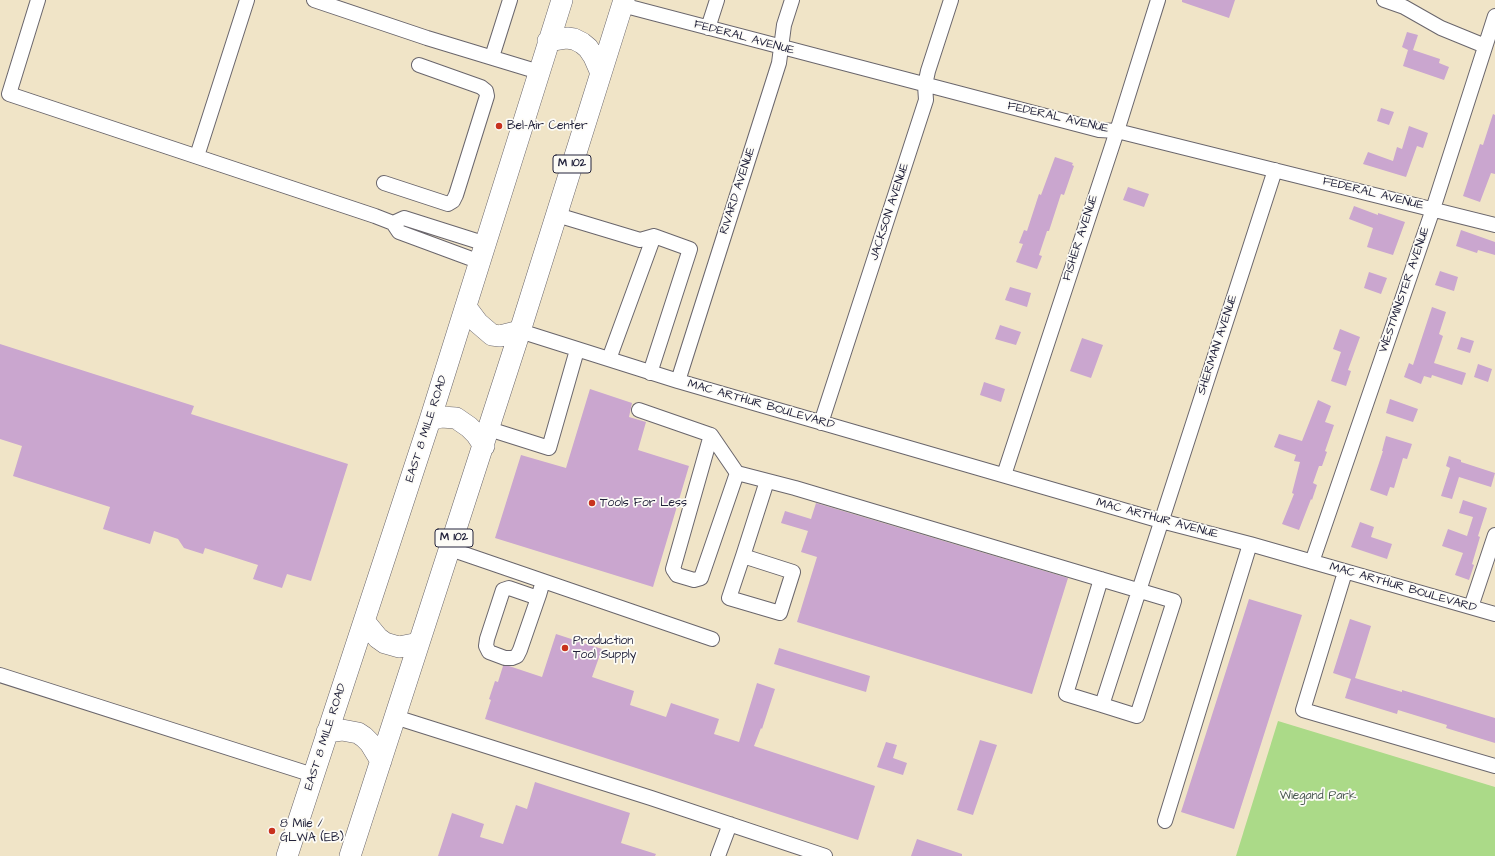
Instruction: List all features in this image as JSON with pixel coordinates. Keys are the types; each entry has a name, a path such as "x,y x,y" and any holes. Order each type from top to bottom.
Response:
{"highway":[{"name":"EAST 8 MILE ROAD","path":"287,856 430,420 562,0"},
{"name":"M 102","path":"350,856 487,437 623,3"},
{"path":"548,41 567,38 574,39 582,43 594,56 600,73"},
{"path":"466,307 478,323 492,335 500,336 520,332"},
{"path":"430,420 441,417 456,418 487,437"},
{"path":"364,620 378,638 385,644 398,647 419,643"},
{"path":"327,732 342,730 358,733 370,743 381,761"}],"street":[{"path":"38,0 9,94 336,202 393,223 399,232 483,253"},
{"path":"197,156 247,0"},
{"path":"314,0 427,38 539,72"},
{"path":"492,57 510,0"},
{"path":"708,28 717,0"},
{"name":"RIVARD AVENUE","path":"678,381 779,63 784,25 792,0"},
{"name":"JACKSON AVENUE","path":"821,423 926,100 925,85 951,0"},
{"name":"FISHER AVENUE","path":"1004,475 1117,131 1158,0"},
{"path":"1391,2 1404,7 1441,28 1485,46"},
{"name":"FEDERAL AVENUE","path":"623,3 780,48 1099,130 1117,131 1495,225"},
{"name":"WESTMINSTER AVENUE","path":"1312,562 1433,209 1495,16"},
{"path":"384,183 448,204 453,201 487,96 486,91 481,87 419,65"},
{"name":"SHERMAN AVENUE","path":"1102,705 1138,589 1275,170"},
{"path":"557,215 640,240 654,236 690,249 650,372"},
{"path":"393,223 404,218 483,253"},
{"path":"609,359 654,236"},
{"name":"MAC ARTHUR BOULEVARD","path":"520,332 678,381 1004,475"},
{"path":"487,437 549,448 577,350"},
{"path":"639,410 711,435 737,472 1174,600 1137,716 1066,694 1102,579"},
{"path":"711,435 673,568 677,575 694,580 701,578 737,472"},
{"name":"MAC ARTHUR AVENUE","path":"1004,475 1161,521 1312,562"},
{"path":"743,556 793,572 780,613 729,598 767,481"},
{"path":"1471,607 1495,535"},
{"path":"1165,821 1250,544"},
{"path":"450,549 712,639"},
{"name":"MAC ARTHUR BOULEVARD","path":"1312,562 1495,614"},
{"path":"1345,572 1303,710 1495,766"},
{"path":"538,598 509,588 503,590 487,639 486,646 489,652 505,658 517,656 538,598 544,581"},
{"path":"0,675 313,775"},
{"path":"395,717 730,824 825,856"},
{"path":"718,856 730,824"}],"green space":[{"name":"Wiegand Park","path":"1278,721 1495,787 1495,856 1236,856"}],"building":[{"path":"1182,0 1235,0 1229,18 1182,2"},
{"path":"1407,32 1418,35 1413,50 1440,59 1439,63 1449,67 1444,80 1403,66 1408,50 1402,47"},
{"path":"1381,108 1394,112 1389,125 1377,121"},
{"path":"1493,114 1495,115 1495,174 1491,173 1480,202 1463,196 1480,144 1483,145"},
{"path":"1409,126 1428,133 1423,148 1417,146 1406,177 1363,164 1368,152 1393,161 1397,147 1402,149"},
{"path":"1055,157 1073,163 1072,165 1074,166 1064,195 1061,194 1049,231 1047,231 1039,255 1042,256 1037,269 1016,262 1023,244 1019,243 1024,230 1027,231 1039,194 1041,195"},
{"path":"1128,187 1149,194 1144,207 1123,200"},
{"path":"1354,206 1378,215 1378,213 1405,222 1393,255 1367,247 1373,228 1349,219"},
{"path":"1461,230 1495,242 1495,255 1478,250 1477,253 1456,246"},
{"path":"1440,271 1458,277 1454,291 1435,285"},
{"path":"1369,272 1387,278 1381,294 1364,288"},
{"path":"1010,287 1031,293 1027,307 1005,300"},
{"path":"1432,307 1446,312 1439,334 1443,336 1434,363 1466,373 1462,385 1432,375 1431,378 1424,376 1421,384 1404,377 1409,363 1413,365"},
{"path":"1000,325 1021,332 1016,345 995,339"},
{"path":"1340,329 1360,337 1348,370 1351,371 1346,386 1331,381 1341,352 1333,349"},
{"path":"1461,337 1474,341 1470,353 1457,349"},
{"path":"1082,338 1103,345 1091,378 1070,371"},
{"path":"0,344 194,406 191,414 348,464 311,581 287,574 282,588 253,579 258,565 205,548 203,554 184,548 178,539 154,531 150,544 103,529 110,507 13,476 22,446 0,439"},
{"path":"1478,364 1492,369 1488,382 1474,377"},
{"path":"984,382 1005,389 1001,402 980,395"},
{"name":"Tools For Less","path":"590,389 632,403 629,417 646,422 638,450 689,466 653,587 495,538 521,455 566,468"},
{"path":"1390,399 1418,409 1413,422 1386,413"},
{"path":"1318,400 1331,406 1325,422 1334,425 1325,451 1327,452 1322,466 1319,466 1313,483 1317,485 1312,500 1311,499 1299,530 1282,524 1294,494 1292,493 1300,462 1294,461 1296,455 1274,447 1279,434 1302,441"},
{"path":"1386,436 1412,444 1407,459 1403,458 1394,488 1390,487 1387,496 1370,490 1383,451"},
{"path":"1449,456 1461,460 1461,462 1495,473 1491,487 1459,477 1452,499 1441,496 1450,468 1446,466"},
{"path":"1463,500 1487,508 1478,536 1480,537 1469,580 1455,575 1463,553 1442,546 1448,529 1467,536 1473,517 1459,513"},
{"path":"816,503 1068,578 1032,694 797,622 817,557 801,552 808,531 781,523 785,511 811,519"},
{"path":"1360,522 1374,527 1371,537 1392,544 1387,559 1351,547"},
{"path":"1249,599 1302,615 1234,829 1181,812"},
{"path":"1350,619 1371,626 1355,678 1402,692 1402,690 1495,718 1495,743 1446,728 1447,725 1398,710 1397,714 1345,698 1351,679 1333,673"},
{"path":"556,634 602,649 592,677 634,691 630,705 666,717 671,703 719,719 714,734 739,742 757,683 775,689 762,729 761,728 754,746 875,786 858,840 485,719 491,700 489,699 495,681 498,682 503,666 509,666 542,677"},
{"path":"779,648 870,676 866,692 774,664"},
{"path":"980,740 997,745 973,815 957,810"},
{"path":"886,742 897,745 893,758 907,763 903,775 877,767"},
{"path":"535,782 630,813 621,843 656,854 655,856 438,856 452,813 484,824 480,837 503,844 516,805 527,809"},
{"path":"917,839 962,854 962,856 911,856"}],"place":[{"name":"Bel-Air Center","path":"499,126"},
{"name":"Tools For Less","path":"592,503"},
{"name":"Production Tool Supply","path":"565,648"},
{"name":"8 Mile / GLWA (EB)","path":"272,831"}]}
